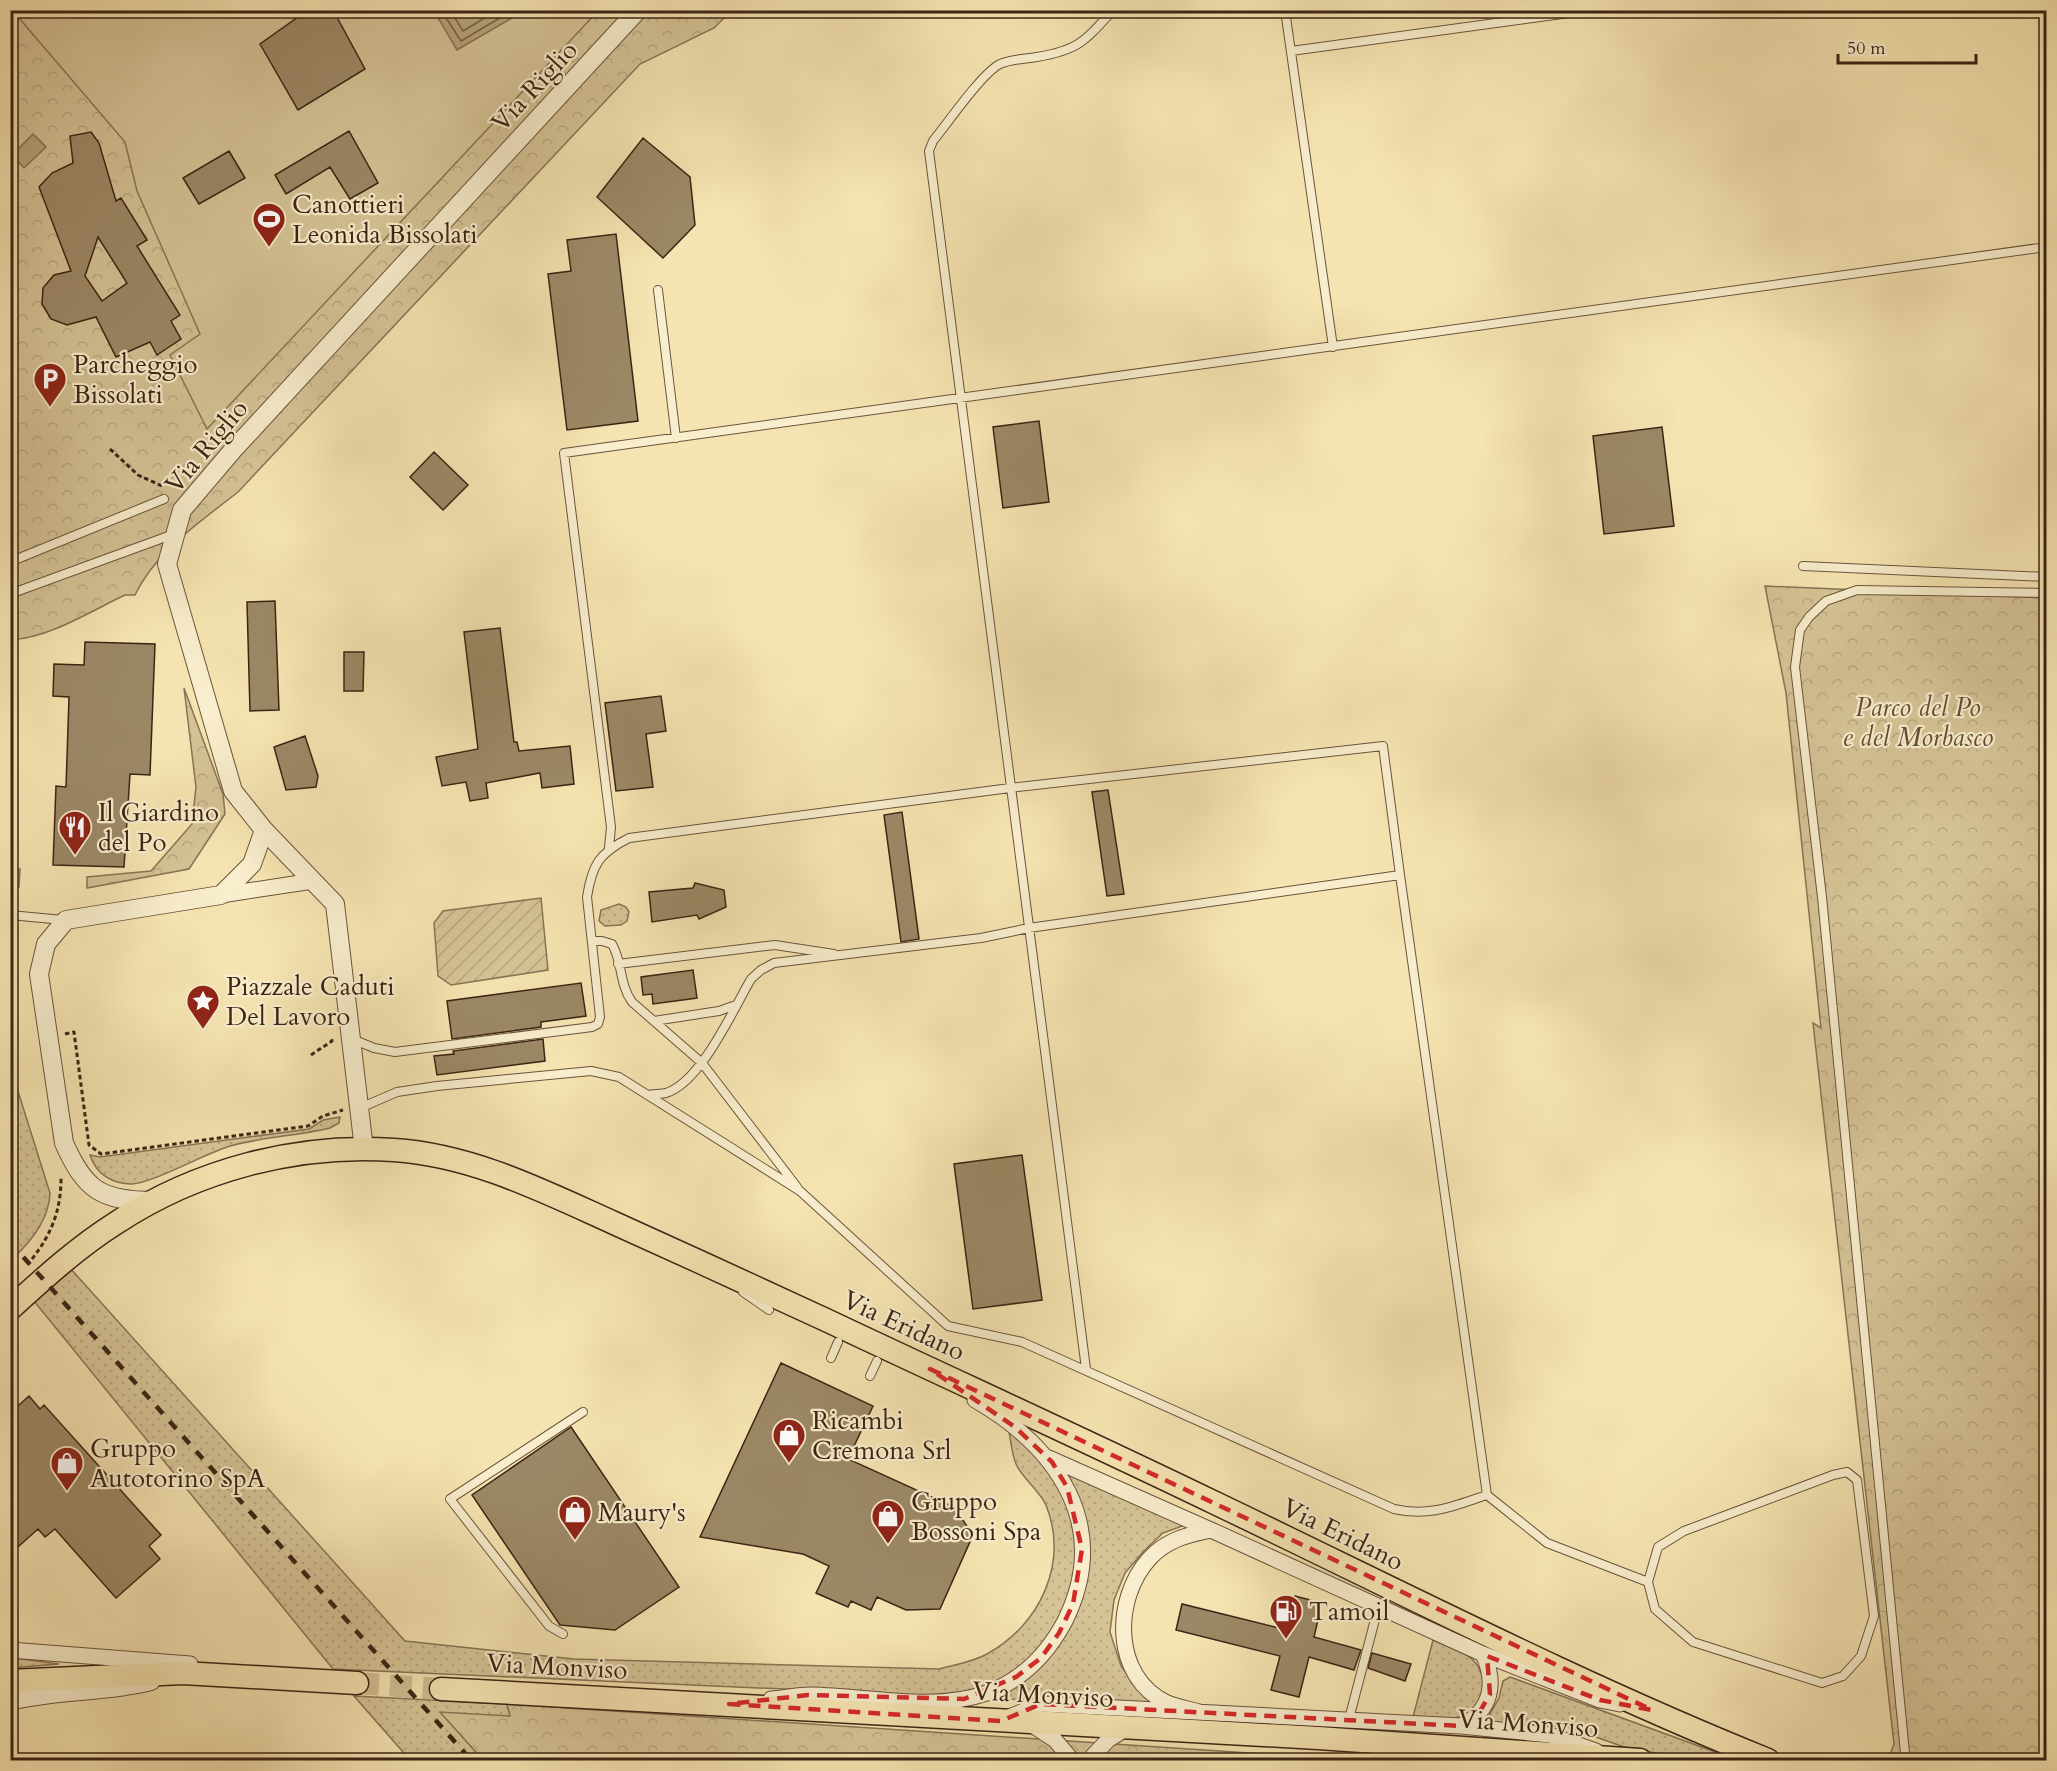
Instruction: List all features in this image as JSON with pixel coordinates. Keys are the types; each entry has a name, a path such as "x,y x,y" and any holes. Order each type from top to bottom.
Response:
{"main road":[{"name":"Via Eridano","path":"10,1309 52,1271 114,1224 153,1201 200,1180 271,1159 364,1149 397,1150 481,1167 550,1194 729,1275 1213,1502 1447,1616 1768,1761"},
{"path":"10,1680 183,1673 239,1674 357,1683"},
{"name":"Via Monviso","path":"441,1689 1128,1727 1640,1761"}],"street":[{"name":"Via Riglio","path":"364,1149 335,904 264,830 233,791 167,564 182,510 233,450 638,10"},
{"path":"221,895 252,864 264,830"},
{"path":"153,1201 122,1201 102,1194 85,1182 64,1143 39,974 45,944 66,920 313,881"},
{"path":"729,1704 808,1695 940,1702 964,1699 988,1692 1041,1658 1059,1633 1073,1604 1081,1574 1082,1549 1075,1505 1046,1456 1015,1427 930,1369"},
{"path":"1046,1456 1483,1654 1600,1700 1652,1710"},
{"path":"1198,1712 1167,1702 1147,1688 1137,1676 1127,1657 1123,1616 1137,1574 1150,1557 1169,1542 1185,1535 1211,1530"},
{"path":"10,1650 188,1663 239,1674"},
{"path":"1461,1726 1479,1713 1490,1694 1492,1684 1483,1654"},
{"path":"10,1701 35,1695 119,1689 183,1673"},
{"path":"1001,1720 1041,1704 1349,1719 1461,1726 1551,1736 1616,1758"},
{"path":"1027,1722 1055,1740 1072,1761"},
{"path":"1089,1761 1108,1740 1128,1727"}],"lane":[{"path":"1086,1369 1010,788 930,146 993,69 1006,62 1063,53 1074,48 1084,42 1113,10"},
{"path":"1286,10 1333,347"},
{"path":"1291,51 1591,10"},
{"path":"609,848 611,827 564,453 2046,247"},
{"path":"658,290 676,438"},
{"path":"10,559 17,559 164,500"},
{"path":"10,594 175,534"},
{"path":"1803,566 2046,577"},
{"path":"1903,1761 1904,1741 1826,933 1795,667 1800,630 1809,617 1826,601 1857,590 2046,593"},
{"path":"351,1039 374,1048 395,1052 592,1027 598,1024 600,1017 587,897 590,879 597,861 609,848 628,838 1010,788 1383,746 1487,1495 1547,1543 1648,1582"},
{"path":"648,1095 668,1092 683,1082 702,1063 751,979 774,963 981,938 1029,928 1400,875"},
{"path":"10,915 66,920"},
{"path":"592,941 612,944 624,991 702,1063 800,1191"},
{"path":"618,964 775,945 845,956"},
{"path":"654,1021 719,1011 736,1005"},
{"path":"359,1108 397,1092 427,1087 591,1071 619,1077 800,1191 948,1326 1022,1342 1394,1509 1414,1514 1432,1513 1487,1495"},
{"path":"729,1275 736,1287 769,1311"},
{"path":"831,1358 838,1342"},
{"path":"870,1376 877,1361"},
{"path":"563,1634 549,1626 450,1498 584,1412"},
{"path":"1847,1472 1857,1480 1874,1616 1861,1656 1843,1676 1821,1683 1693,1642 1655,1609 1648,1582 1658,1547 1684,1531 1833,1475 1847,1472"},
{"path":"1349,1719 1378,1608"}],"path":[{"path":"110,449 138,475 170,490"},
{"path":"311,1055 332,1041 330,1030"},
{"path":"48,1036 74,1032 89,1145 102,1154 308,1126 331,1113 359,1108"},
{"path":"25,1267 49,1238 61,1204 64,1143"}],"highlighted area":[{"path":"930,1369 1652,1710 1600,1700 1487,1656 1490,1694 1479,1713 1461,1726 1041,1704 1001,1721 729,1704 808,1695 964,1699 1016,1677 1041,1658 1059,1633 1073,1604 1082,1549 1067,1487 1052,1462 1015,1427"}],"green space":[{"path":"10,11 731,11 714,28 640,64 238,492 194,526 167,551 144,579 135,595 125,595 55,629 11,640"},
{"name":"Canottieri Leonida Bissolati","path":"13,11 598,11 207,429 170,355 200,334 137,191 125,142"},
{"name":"Parco del Po e del Morbasco","path":"1765,586 2046,598 2046,1760 1888,1760 1894,1744 1813,1023 1821,1028 1786,693"},
{"path":"184,688 223,794 225,814 189,869 87,888 87,877 151,871 192,824 196,787"},
{"path":"20,869 19,887 11,888 11,870"},
{"path":"541,898 548,970 451,985 438,976 434,923 443,911"},
{"path":"619,904 626,907 629,912 627,921 621,925 605,926 599,921 601,910"},
{"path":"11,1069 50,1193 42,1222 25,1246 11,1260"},
{"path":"340,1117 339,1123 330,1128 230,1146 153,1179 132,1184 125,1184 106,1177 96,1168 90,1155 100,1157 309,1129 323,1120"},
{"path":"70,1268 405,1641 574,1659 939,1669 976,1659 1006,1642 1022,1627 1045,1590 1051,1570 1054,1549 1052,1527 1046,1505 1016,1464 1009,1432 1188,1524 1163,1533 1143,1552 1125,1573 1114,1600 1110,1632 1121,1666 1140,1692 1164,1706 333,1669 25,1290"},
{"path":"1433,1640 1471,1658 1482,1675 1482,1693 1479,1702 1465,1715 1445,1719 1413,1717"},
{"path":"11,1657 14,1658 59,1664 11,1668"},
{"path":"1510,1677 1737,1760 1703,1760 1630,1749 1567,1727 1493,1722 1490,1714 1499,1698 1503,1681"},
{"path":"354,1696 507,1704 522,1760 410,1760"},
{"path":"507,1704 1357,1760 483,1760 440,1712 510,1716"}],"water":[{"path":"434,11 524,11 457,50"},
{"path":"33,134 46,147 24,168 12,155"}],"building":[{"path":"308,10 333,10 365,69 298,110 260,44"},
{"path":"349,131 378,183 350,199 330,167 286,194 275,175"},
{"path":"91,132 99,143 116,201 121,198 147,240 137,246 180,315 171,321 181,339 157,355 150,342 116,357 96,317 67,325 51,319 42,304 43,288 54,275 71,271 39,187 52,173 73,163 70,136","holes":["98,237 127,283 102,301 85,276"]},
{"path":"643,138 690,177 695,225 663,258 597,197"},
{"path":"229,151 245,178 199,204 183,178"},
{"path":"616,234 638,421 567,430 548,274 571,271 567,240"},
{"path":"1039,421 1049,502 1003,508 993,427"},
{"path":"1662,427 1674,526 1604,534 1593,436"},
{"path":"434,452 468,485 443,510 410,477"},
{"path":"275,601 279,710 250,711 247,602"},
{"path":"500,628 514,742 517,742 519,751 570,746 574,784 542,788 540,773 486,783 488,798 470,801 466,782 442,786 436,757 478,749 464,632"},
{"path":"85,642 155,644 150,775 130,774 124,867 53,865 56,786 66,787 69,697 53,696 54,664 84,665"},
{"path":"344,652 364,652 363,691 344,691"},
{"path":"661,696 666,731 646,734 653,787 616,791 605,703"},
{"path":"305,736 318,776 316,787 286,790 274,747"},
{"path":"1108,790 1124,894 1107,896 1092,792"},
{"path":"902,812 919,939 901,942 884,815"},
{"path":"695,883 724,890 726,907 699,919 697,915 652,922 649,892 693,888"},
{"path":"693,970 697,998 653,1004 652,994 643,995 641,977"},
{"path":"581,983 586,1016 541,1022 541,1027 452,1039 447,1001"},
{"path":"543,1039 545,1061 437,1075 434,1056 454,1054 453,1051"},
{"path":"1022,1155 1042,1300 973,1309 954,1164"},
{"path":"781,1363 873,1406 848,1459 954,1507 973,1535 940,1609 906,1610 877,1597 871,1610 851,1601 848,1607 816,1593 829,1566 803,1554 700,1537"},
{"name":"Gruppo Autotorino SpA","path":"29,1396 40,1409 44,1405 161,1535 149,1546 160,1559 116,1598 55,1529 45,1537 38,1529 10,1554 10,1413"},
{"name":"Maury's","path":"571,1427 679,1587 615,1630 560,1625 472,1495"},
{"path":"1295,1596 1322,1603 1314,1637 1361,1650 1354,1670 1309,1657 1299,1697 1271,1690 1280,1656 1176,1630 1182,1604 1287,1630"},
{"path":"1372,1653 1411,1664 1405,1681 1368,1668"}],"tunnel":[{"path":"357,1683 441,1689"}],"railway":[{"path":"10,1242 471,1760"}],"place":[{"name":"Canottieri Leonida Bissolati","path":"269,248"},
{"name":"Parcheggio Bissolati","path":"50,408"},
{"name":"Il Giardino del Po","path":"75,856"},
{"name":"Piazzale Caduti Del Lavoro","path":"203,1030"},
{"name":"Ricambi Cremona Srl","path":"789,1464"},
{"name":"Gruppo Autotorino SpA","path":"67,1492"},
{"name":"Maury's","path":"575,1541"},
{"name":"Gruppo Bossoni Spa","path":"888,1545"},
{"name":"Tamoil","path":"1286,1640"}]}
